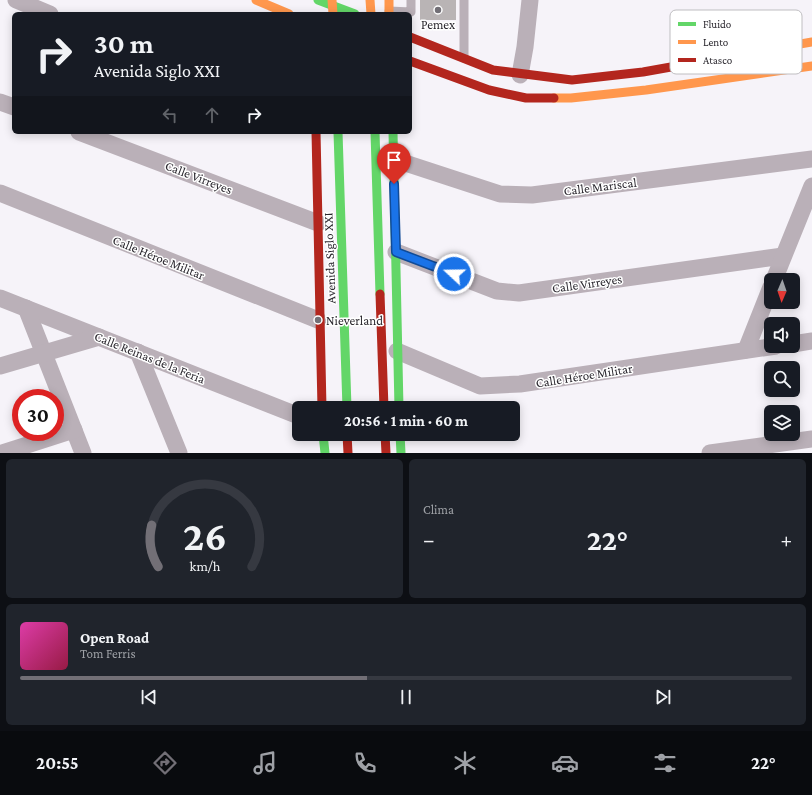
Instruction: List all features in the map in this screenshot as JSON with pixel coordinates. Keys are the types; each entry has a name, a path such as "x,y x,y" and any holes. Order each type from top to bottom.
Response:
{"main road":[{"path":"256,0 284,12"},
{"path":"318,0 349,12"},
{"path":"370,0 371,12"},
{"path":"389,0 389,12"},
{"path":"412,38 492,70 520,75 572,80 635,73 670,67"},
{"path":"802,44 812,42"},
{"path":"412,62 489,90 526,98 571,98 638,91 756,74"},
{"path":"802,67 812,66"},
{"name":"Avenida Siglo XXI","path":"316,134 318,320 322,401"},
{"name":"Avenida Siglo XXI","path":"338,134 347,401"},
{"path":"375,134 384,401"},
{"path":"393,134 399,401"},
{"path":"378,211 394,210"},
{"path":"323,441 324,453"},
{"path":"347,441 348,453"}],"street":[{"path":"16,0 45,12"},
{"path":"520,75 526,47 530,0"},
{"path":"0,102 12,106"},
{"name":"Calle Virreyes","path":"84,134 318,223"},
{"name":"Calle Mariscal","path":"393,159 500,194 532,195 812,159"},
{"path":"777,273 812,186"},
{"name":"Calle Héroe Militar","path":"0,193 318,320"},
{"name":"Calle Virreyes","path":"396,252 497,291 519,293 783,256"},
{"name":"Calle Reinas de la Feria","path":"0,298 292,413"},
{"path":"746,350 764,305"},
{"path":"26,308 83,453"},
{"path":"0,366 99,337"},
{"path":"800,343 812,341"},
{"name":"Calle Héroe Militar","path":"397,351 480,386 520,384 764,348"},
{"path":"138,352 179,453"},
{"path":"2,453 74,430"},
{"path":"710,453 804,444"}],"lane":[{"path":"389,12 411,12 411,0"},
{"path":"464,0 464,59"}],"building":[{"name":"Pemex","path":"420,0 456,0 456,20 420,20"}],"traffic: fast":[{"path":"318,0 350,12"},
{"path":"338,134 347,401"},
{"path":"375,134 380,294"},
{"path":"393,134 399,401"},
{"path":"324,441 325,453"},
{"path":"400,441 401,453"}],"traffic: slow":[{"path":"256,0 284,12"},
{"path":"332,0 333,12"},
{"path":"370,0 371,12"},
{"path":"389,0 389,12"},
{"path":"802,44 812,42"},
{"path":"802,67 812,66"},
{"path":"554,98 571,98 646,90 757,74"}],"traffic: jam":[{"path":"412,38 493,70 572,80 643,72 670,67"},
{"path":"412,62 489,90 526,98 554,98"},
{"path":"316,134 322,401"},
{"path":"380,294 384,401"},
{"path":"347,441 348,453"},
{"path":"385,441 386,453"}],"place":[{"name":"Pemex","path":"438,10"},
{"name":"Nieverland","path":"318,320"}],"route":[{"path":"394,184 396,252 454,274"}]}
